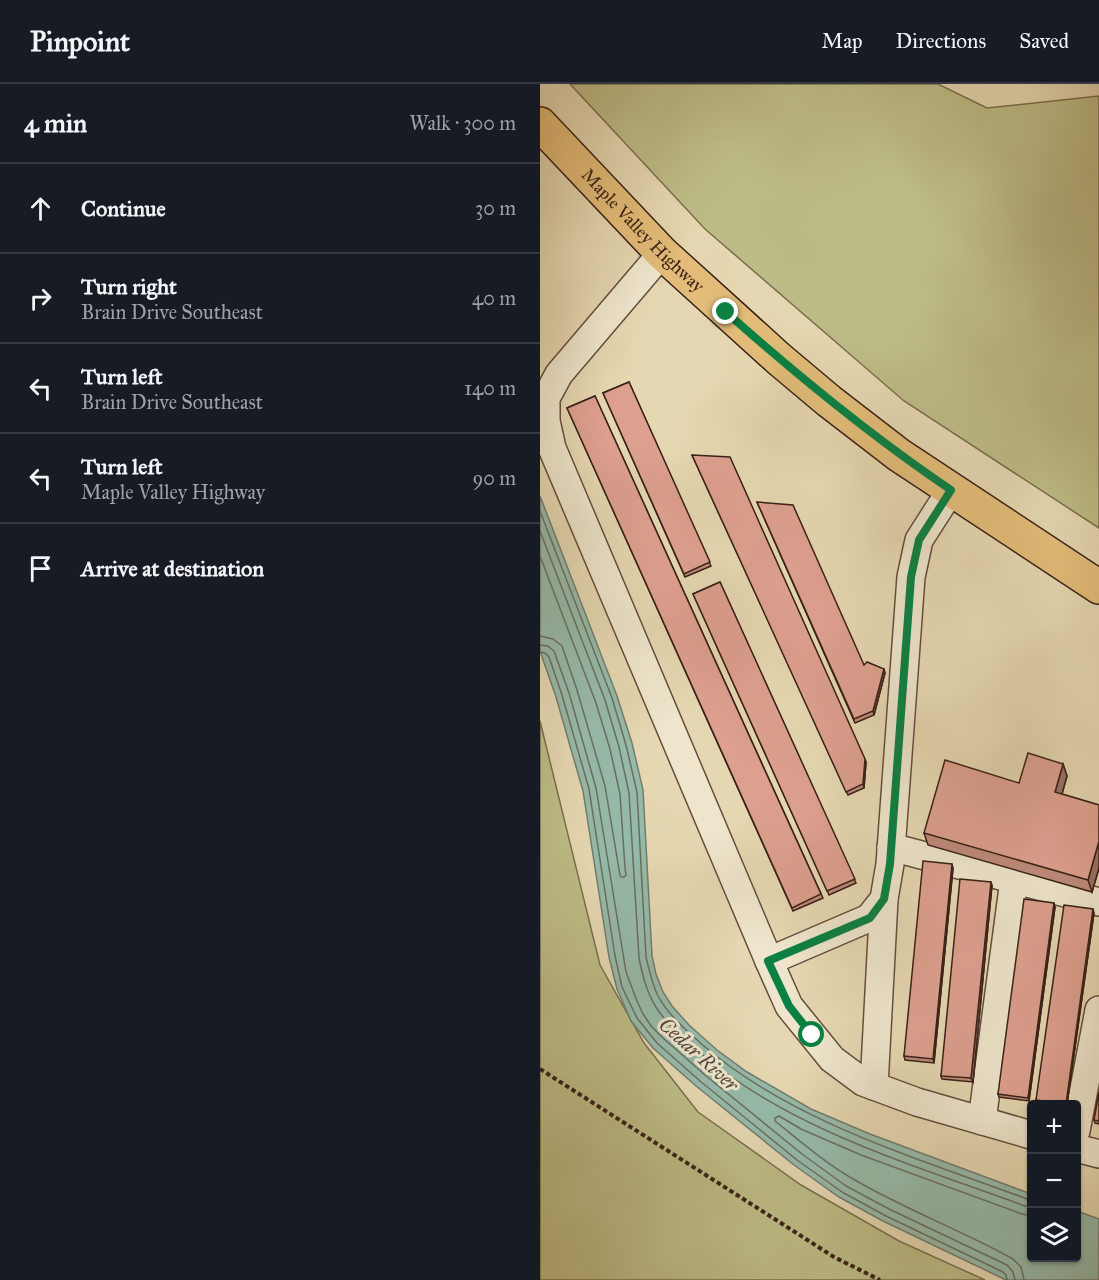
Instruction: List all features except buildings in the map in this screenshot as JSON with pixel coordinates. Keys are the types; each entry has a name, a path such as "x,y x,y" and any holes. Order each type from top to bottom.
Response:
{"main road":[{"name":"Maple Valley Highway","path":"540,124 662,253 787,366 899,455 1099,587"}],"lane":[{"path":"662,253 559,374 546,398 546,421 552,448 789,1006 832,1059 863,1082 917,1102 1027,1134"},
{"path":"874,1086 884,899 890,864 911,577 919,540 951,490"},
{"path":"891,847 1099,902"},
{"path":"982,1121 1014,880"},
{"path":"768,961 870,918 884,899"},
{"path":"1081,1109 1099,1010"},
{"path":"1081,1149 1099,1154"}],"path":[{"path":"540,1069 834,1257 880,1280"}],"shaded area":[{"path":"570,84 938,84 987,108 1099,96 1099,528 904,401 705,229"},
{"path":"540,721 600,965 644,1043 698,1112 801,1185 899,1241 985,1280 540,1280"}],"water":[{"name":"Cedar River","path":"540,496 617,696 632,743 643,790 652,956 663,992 672,1006 717,1050 747,1072 811,1109 870,1134 1027,1193 1027,1262 1081,1262 1081,1212 1099,1219 1099,1280 1006,1280 883,1221 839,1197 794,1165 653,1048 631,1021 617,989 609,957 583,791 540,651"}],"route":[{"path":"726,312 829,401 899,455 951,490 919,540 911,577 890,864 884,899 870,918 768,961 789,1006 812,1035"}]}
